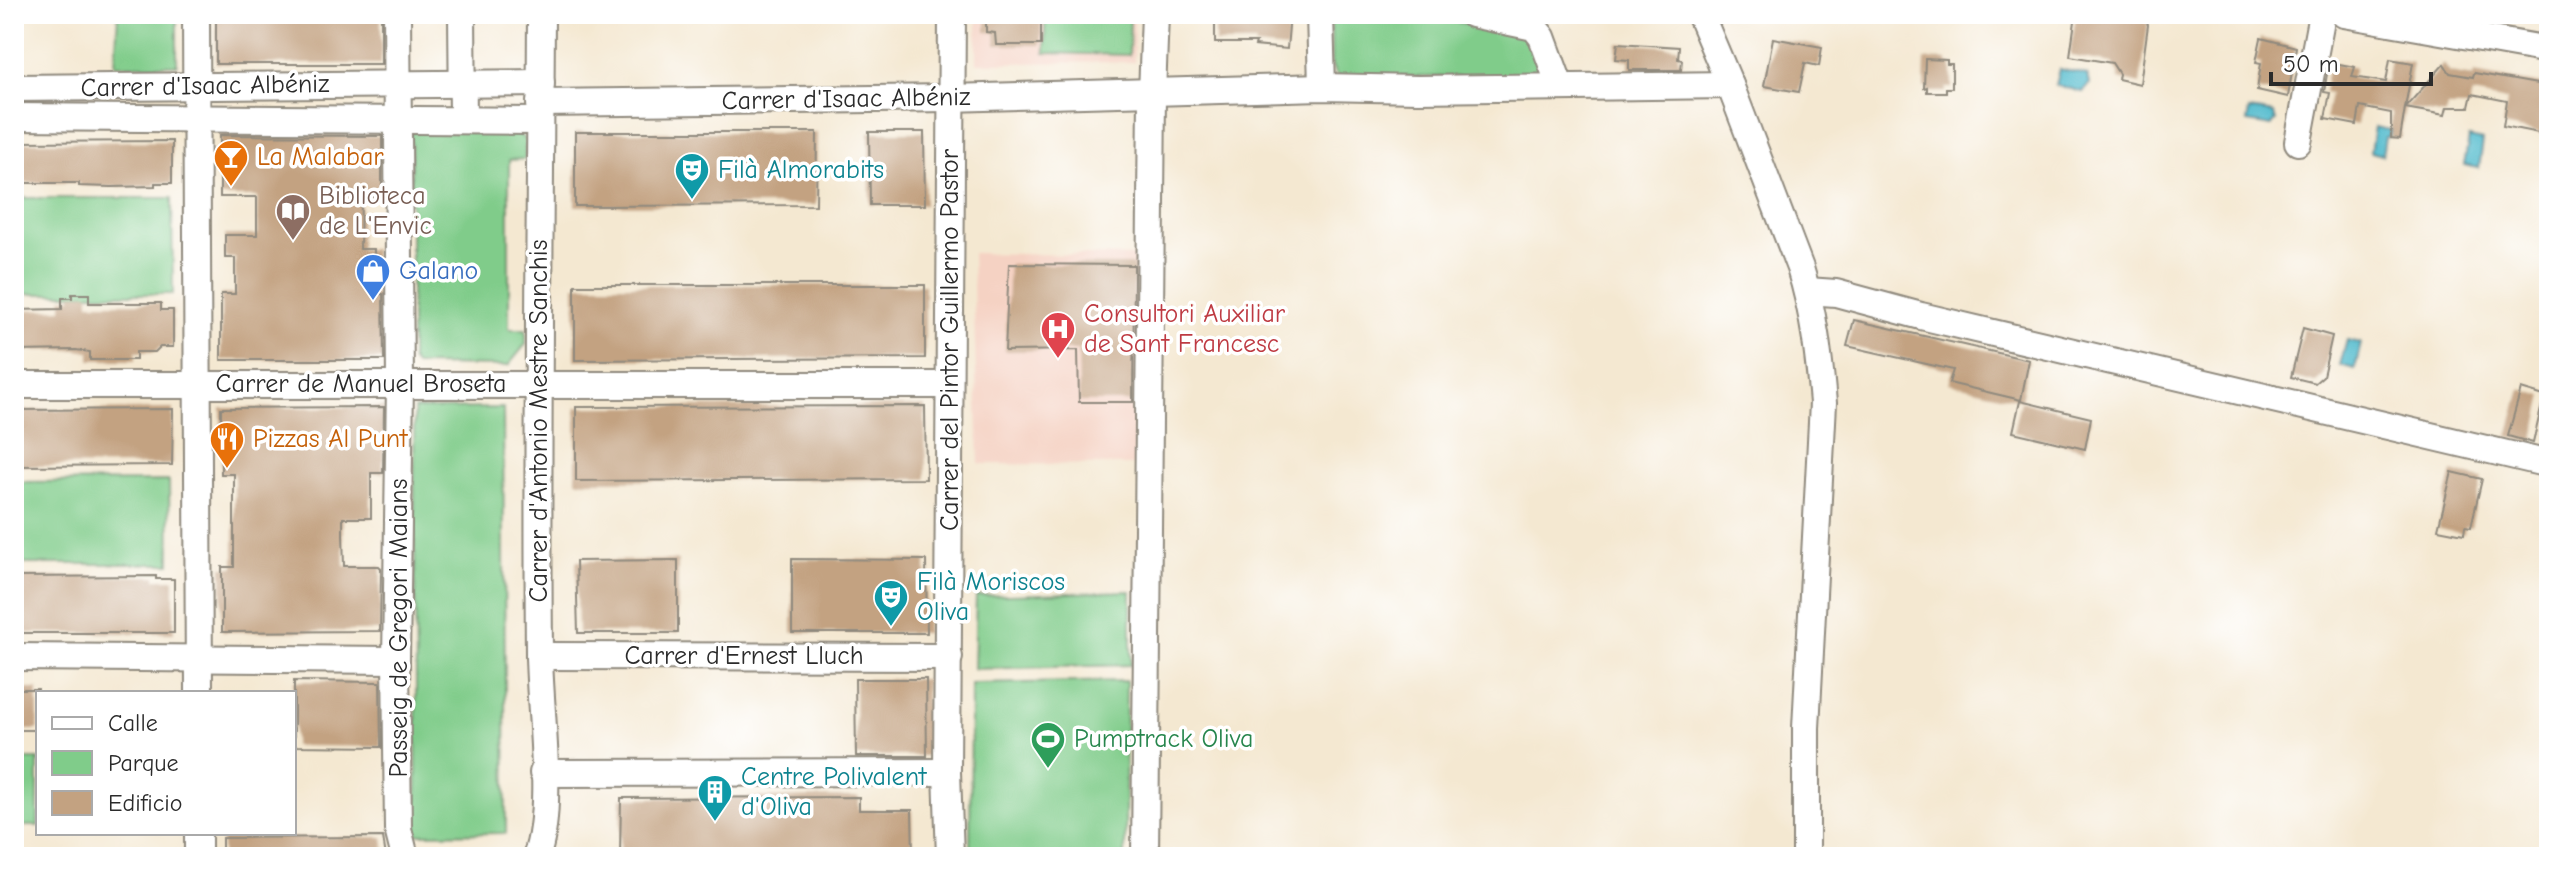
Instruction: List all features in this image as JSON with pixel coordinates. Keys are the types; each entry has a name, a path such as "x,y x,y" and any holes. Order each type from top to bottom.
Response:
{"street":[{"path":"196,14 199,691"},
{"name":"Passeig de Gregori Maians","path":"397,14 400,383 396,660 398,829 405,857"},
{"path":"462,14 463,120"},
{"name":"Carrer d'Antonio Mestre Sanchis","path":"536,857 541,845 543,773 539,656 541,14"},
{"name":"Carrer del Pintor Guillermo Pastor","path":"950,857 947,772 952,14"},
{"path":"1145,857 1155,14"},
{"path":"1320,14 1322,87"},
{"path":"1472,14 1534,27 1542,37 1560,86"},
{"path":"1700,14 1730,85 1807,291 1819,352 1823,403 1806,728 1806,857"},
{"path":"2298,142 2322,14"},
{"path":"2344,14 2431,22 2549,50"},
{"name":"Carrer d'Isaac Albéniz","path":"14,88 196,88 462,82 540,102"},
{"name":"Carrer d'Isaac Albéniz","path":"14,117 463,120 540,102 951,98 1322,87 1418,89 1730,85"},
{"path":"1807,291 1836,293 1921,316 2549,464"},
{"name":"Carrer de Manuel Broseta","path":"14,385 949,385"},
{"name":"Carrer d'Ernest Lluch","path":"539,656 949,657"},
{"path":"14,657 396,660"},
{"path":"543,773 947,772"},
{"path":"515,857 541,828"},
{"path":"198,835 198,857"}],"shaded area":[{"path":"977,14 1134,14 1134,62 977,63"},
{"name":"Consultori Auxiliar de Sant Francesc","path":"972,253 1141,256 1140,465 979,464"}],"green space":[{"path":"118,14 177,14 177,65 115,65"},
{"path":"1045,14 1130,14 1129,55 1045,53"},
{"path":"1331,14 1412,14 1518,33 1531,42 1541,65 1537,74 1531,77 1340,77 1335,74 1331,63"},
{"path":"511,126 525,140 525,159 509,160 509,329 526,329 526,344 508,366 415,365 411,360 411,132"},
{"path":"14,198 172,198 173,294 14,294"},
{"path":"503,408 506,833 417,834 414,409"},
{"path":"169,481 170,564 14,564 14,482"},
{"path":"1131,591 1131,665 974,669 976,596"},
{"name":"Pumptrack Oliva","path":"1126,681 1125,857 970,857 971,684"},
{"path":"14,759 36,759 36,826 14,826"}],"water":[{"path":"2060,69 2087,75 2089,84 2083,92 2056,85"},
{"path":"2249,110 2274,114 2276,121 2271,126 2247,122"},
{"path":"2374,127 2390,130 2389,137 2385,137 2382,155 2370,152"},
{"path":"2469,138 2483,141 2479,168 2464,165"},
{"path":"2347,340 2361,343 2355,369 2340,365"}],"building":[{"path":"216,14 381,14 381,64 216,64"},
{"path":"986,14 1041,14 1041,45 996,45 995,33 986,32"},
{"path":"1215,14 1290,14 1287,49 1255,46 1256,43 1215,43"},
{"path":"2076,14 2141,14 2148,25 2140,84 2118,79 2119,74 2112,63 2070,56"},
{"path":"1773,38 1822,47 1819,66 1805,63 1799,92 1764,86"},
{"path":"2261,38 2296,47 2288,97 2257,90 2261,63 2256,62"},
{"path":"1618,43 1679,47 1681,70 1629,70 1629,60 1616,59"},
{"path":"1925,59 1947,60 1947,64 1952,64 1952,88 1946,88 1946,92 1927,92 1927,87 1924,88"},
{"path":"2390,59 2413,63 2400,139 2391,138 2391,113 2360,107 2357,125 2325,119 2330,93 2324,92 2329,62 2355,67 2352,77 2386,82"},
{"path":"2444,64 2450,73 2473,77 2474,73 2549,86 2549,135 2503,126 2507,101 2472,94 2469,107 2447,107 2445,115 2405,108"},
{"path":"575,132 817,132 816,205 575,206"},
{"path":"869,132 924,132 925,205 870,205"},
{"path":"220,135 382,136 382,197 361,197 360,249 374,249 374,294 383,294 384,360 221,360 221,294 235,294 235,258 225,258 225,235 257,235 257,197 220,197"},
{"path":"172,141 172,183 112,187 79,186 79,183 14,183 14,142"},
{"path":"1009,264 1134,265 1133,402 1079,402 1078,350 1005,351"},
{"path":"575,285 925,285 925,358 575,360"},
{"path":"72,294 89,294 89,303 161,303 161,310 173,310 173,347 160,347 155,352 136,352 136,360 90,360 90,352 76,350 14,351 14,310 62,309 62,298 72,298"},
{"path":"1854,320 2029,360 2021,400 1949,383 1953,370 1847,346"},
{"path":"2303,328 2332,336 2323,376 2315,383 2291,377"},
{"path":"2521,389 2544,396 2533,443 2508,436"},
{"path":"2020,401 2091,418 2085,449 2013,432"},
{"path":"925,406 926,479 576,481 576,407"},
{"path":"384,407 383,473 371,473 371,518 343,518 344,566 381,568 380,631 222,632 222,567 234,567 234,474 221,474 221,408"},
{"path":"173,409 172,465 14,466 14,410"},
{"path":"2452,472 2482,479 2471,527 2465,526 2464,534 2438,529"},
{"path":"792,559 926,560 927,633 792,633"},
{"path":"678,560 678,633 578,633 576,561"},
{"path":"156,576 156,579 174,579 174,633 14,633 14,577"},
{"path":"855,679 926,679 927,756 856,756"},
{"path":"294,681 380,682 381,747 296,746"},
{"path":"14,689 38,689 36,730 14,730"},
{"name":"Centre Polivalent d'Oliva","path":"859,797 859,810 912,810 913,857 620,857 621,798"},
{"path":"383,837 386,857 222,857 222,838"}],"place":[{"name":"La Malabar","path":"231,188"},
{"name":"Filà Almorabits","path":"692,201"},
{"name":"Biblioteca de L'Envic","path":"293,242"},
{"name":"Galano","path":"373,302"},
{"name":"Consultori Auxiliar de Sant Francesc","path":"1058,360"},
{"name":"Pizzas Al Punt","path":"227,470"},
{"name":"Filà Moriscos Oliva","path":"891,628"},
{"name":"Pumptrack Oliva","path":"1048,770"},
{"name":"Centre Polivalent d'Oliva","path":"715,823"}]}
